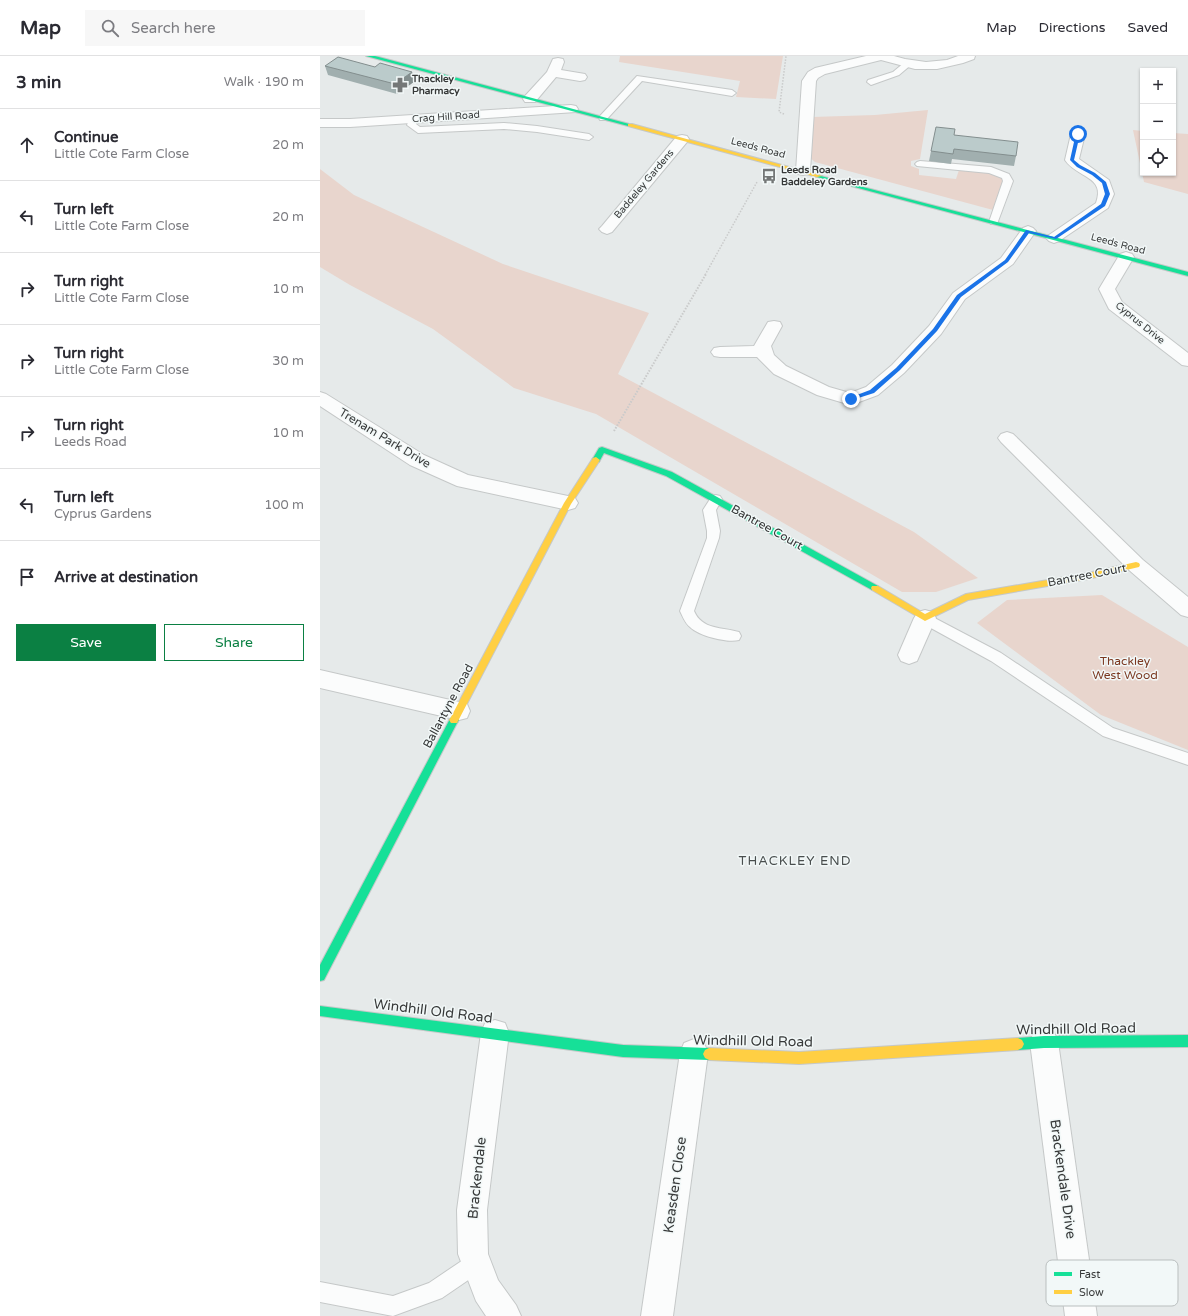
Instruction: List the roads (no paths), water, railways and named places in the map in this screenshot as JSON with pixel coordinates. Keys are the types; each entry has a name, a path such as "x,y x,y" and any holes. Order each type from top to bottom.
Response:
{"street":[{"name":"Leeds Road","path":"370,56 1188,274"},
{"path":"803,171 809,81 813,75 820,71 882,56 897,62 908,64 939,66 963,60 970,56"},
{"path":"530,99 556,67 580,77"},
{"name":"Crag Hill Road","path":"320,123 571,109"},
{"path":"1054,238 1103,205 1107,194 1104,183 1093,174 1078,166 1072,160 1078,134"},
{"name":"Baddeley Gardens","path":"607,229 682,139"},
{"path":"774,326 762,346 766,356 780,370 823,391 851,399 872,391 898,369 935,330 959,296 1007,261 1028,231"},
{"name":"Cyprus Drive","path":"1126,257 1108,289 1115,305 1188,361"},
{"path":"720,352 763,351"},
{"name":"Trenam Park Drive","path":"320,398 418,460 464,481 568,503"},
{"name":"Bantree Court","path":"1007,438 1136,565 1188,609"},
{"name":"Ballantyne Road","path":"320,976 568,503 602,450"},
{"name":"Bantree Court","path":"602,450 669,474 716,499 925,618 966,597 1088,576 1136,565"},
{"path":"909,655 925,618"},
{"path":"320,679 459,711"},
{"name":"Windhill Old Road","path":"320,1010 623,1051 799,1058 1044,1042 1188,1041"},
{"name":"Brackendale","path":"495,1033 472,1210 473,1254 487,1290 505,1316"},
{"name":"Brackendale Drive","path":"1044,1042 1073,1260"},
{"name":"Keasden Close","path":"656,1316 694,1054"},
{"name":"Brackendale Drive","path":"1080,1306 1081,1316"}],"lane":[{"path":"871,82 897,73 903,70 908,64"},
{"path":"603,118 640,78 732,93"},
{"path":"413,119 411,125 418,130 504,126 537,129 589,137"},
{"path":"920,164 991,170 1006,176 1008,182 994,222"},
{"path":"716,499 709,507 708,514 714,531 713,538 687,611 689,617 703,630 734,636"},
{"path":"925,618 996,657 1108,732 1188,759"},
{"path":"320,1292 393,1306 435,1291 476,1263"}],"place":[{"name":"Thackley Pharmacy","path":"400,85"},
{"name":"Leeds Road Baddeley Gardens","path":"769,176"}],"district":[{"name":"THACKLEY END","path":"795,861"}],"park label":[{"name":"Thackley West Wood","path":"1125,668"}]}
